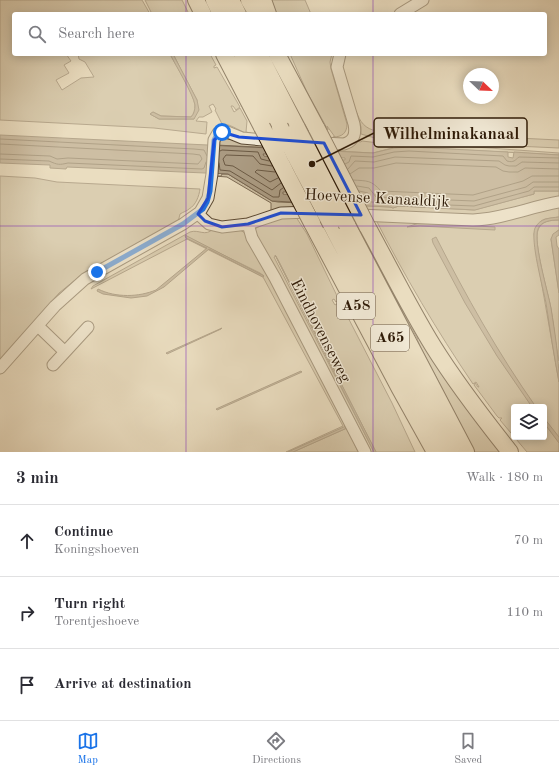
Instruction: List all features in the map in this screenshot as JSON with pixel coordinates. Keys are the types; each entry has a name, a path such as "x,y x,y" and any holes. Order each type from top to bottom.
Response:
{"highway":[{"path":"196,0 202,12"},
{"path":"214,0 220,12"},
{"path":"231,0 237,12"},
{"path":"249,0 256,12"},
{"path":"262,0 267,12"},
{"name":"A58","path":"225,56 312,223 435,452"},
{"name":"A65","path":"243,56 449,452"},
{"name":"A65","path":"260,56 466,452"},
{"path":"279,56 407,302 434,347 486,422 510,452"},
{"path":"285,56 290,79"},
{"name":"A58","path":"400,388 408,415 424,452"}],"street":[{"path":"403,12 423,0"},
{"path":"0,368 68,294 85,279 183,224 203,209 208,198 212,174 213,146 217,134 225,131 242,138 255,140 337,144 344,144 350,141 354,135 355,129 337,67 340,56"},
{"name":"Hoevense Kanaaldijk","path":"198,214 212,225 222,227 248,224 281,213 294,212 487,220 559,202"},
{"name":"Eindhovenseweg","path":"248,224 252,238 275,278 365,452"},
{"path":"38,326 65,352"},
{"path":"53,365 88,327"}],"highlighted area":[{"path":"222,132 239,137 324,143 361,215 281,213 248,224 222,227 205,221 198,214 208,198 214,140"}],"shaded area":[{"path":"0,0 142,0 149,12 12,12 12,56 67,56 71,61 64,65 69,73 56,80 62,90 81,78 94,77 85,62 79,59 78,56 171,56 192,94 195,105 193,115 191,117 161,116 153,112 150,114 159,119 194,119 197,100 174,56 211,56 216,65 214,68 217,67 240,107 236,110 233,106 231,106 234,112 240,108 247,121 246,132 251,134 243,132 230,125 222,124 213,104 209,106 212,112 203,117 199,117 196,121 207,122 206,134 154,128 0,120"},
{"path":"145,0 182,0 188,12 151,12"},
{"path":"268,0 305,0 310,12 272,12"},
{"path":"291,56 332,56 330,62 331,69 347,124 345,132 335,137 327,126 328,130 307,92"},
{"path":"356,111 366,127 377,131 559,140 559,148 382,140 361,134 361,127"},
{"path":"221,138 247,142 344,148 355,141 447,145 559,153 559,155 393,146 392,148 373,153 216,145"},
{"path":"222,174 228,174 272,201 278,202 393,208 399,206 474,210 534,194 534,191 559,191 559,199 490,217 271,211 271,203 227,177 214,176 221,176"},
{"path":"0,176 35,178 57,182 200,189 195,203 188,210 180,214 178,222 85,272 59,293 0,361"},
{"path":"559,206 559,217 541,221 536,227 534,234 559,382 559,452 527,452 517,440 547,440 547,404 511,404 511,433 500,420 502,418 497,416 474,385 475,383 479,387 476,382 473,384 409,282 375,218 301,214 479,222"},
{"path":"294,214 307,234 339,300 336,302 334,299 332,300 335,305 340,302 392,403 415,452 376,452 276,256 274,257 374,452 369,452 254,231 272,219"},
{"path":"559,220 559,230 551,239 559,293 559,361 551,309 539,256 537,236 541,225 550,221"},
{"path":"358,226 360,226 504,452 475,452 421,348 417,339 418,338 402,311 403,309 402,310"},
{"path":"213,229 240,230 245,233 365,452 359,452 351,436 358,452 293,452 347,428 346,427 286,452 343,426 263,277 187,239 91,289 93,286 190,232 196,231 205,233","holes":["185,236 264,276 186,238"]}],"water":[{"path":"171,56 174,56 197,100 199,110 194,119 159,119 150,114 153,112 161,116 191,117 193,115 195,105 194,100"},
{"path":"0,135 373,153 394,148 410,147 508,152 508,157 513,158 514,152 559,155 559,191 534,191 534,194 475,210 399,206 393,208 272,201 228,174 67,167 66,169 50,168 50,165 0,163","holes":["263,154 345,158 345,160 264,156","283,192 365,195 365,198 283,194"]},
{"path":"559,217 559,220 541,224 537,235 539,255 554,327 558,355 559,382 546,303 535,253 534,234 535,228 542,220"},
{"path":"419,223 495,227 495,230 420,226 407,227"},
{"path":"559,230 559,235 556,237 557,246 559,249 559,293 551,239 553,234"},
{"path":"185,235 264,276 263,277 209,249 164,287 147,296 131,298 103,294 97,291 98,289 112,294 127,296 156,290 207,248 186,238"},
{"path":"436,237 483,324 534,404 530,404 497,356 465,303 432,239"},
{"path":"275,255 278,260 376,452 374,452"},
{"path":"222,328 167,354 166,353"},
{"path":"301,371 302,372 217,410 216,409"},
{"path":"547,422 559,437 559,443 547,427"},
{"path":"346,426 347,428 293,452 288,452"}],"place":[{"name":"Wilhelminakanaal","path":"312,164"}],"route":[{"path":"97,272 151,241 172,231 203,209 210,191 214,140 218,133 222,132"}]}
